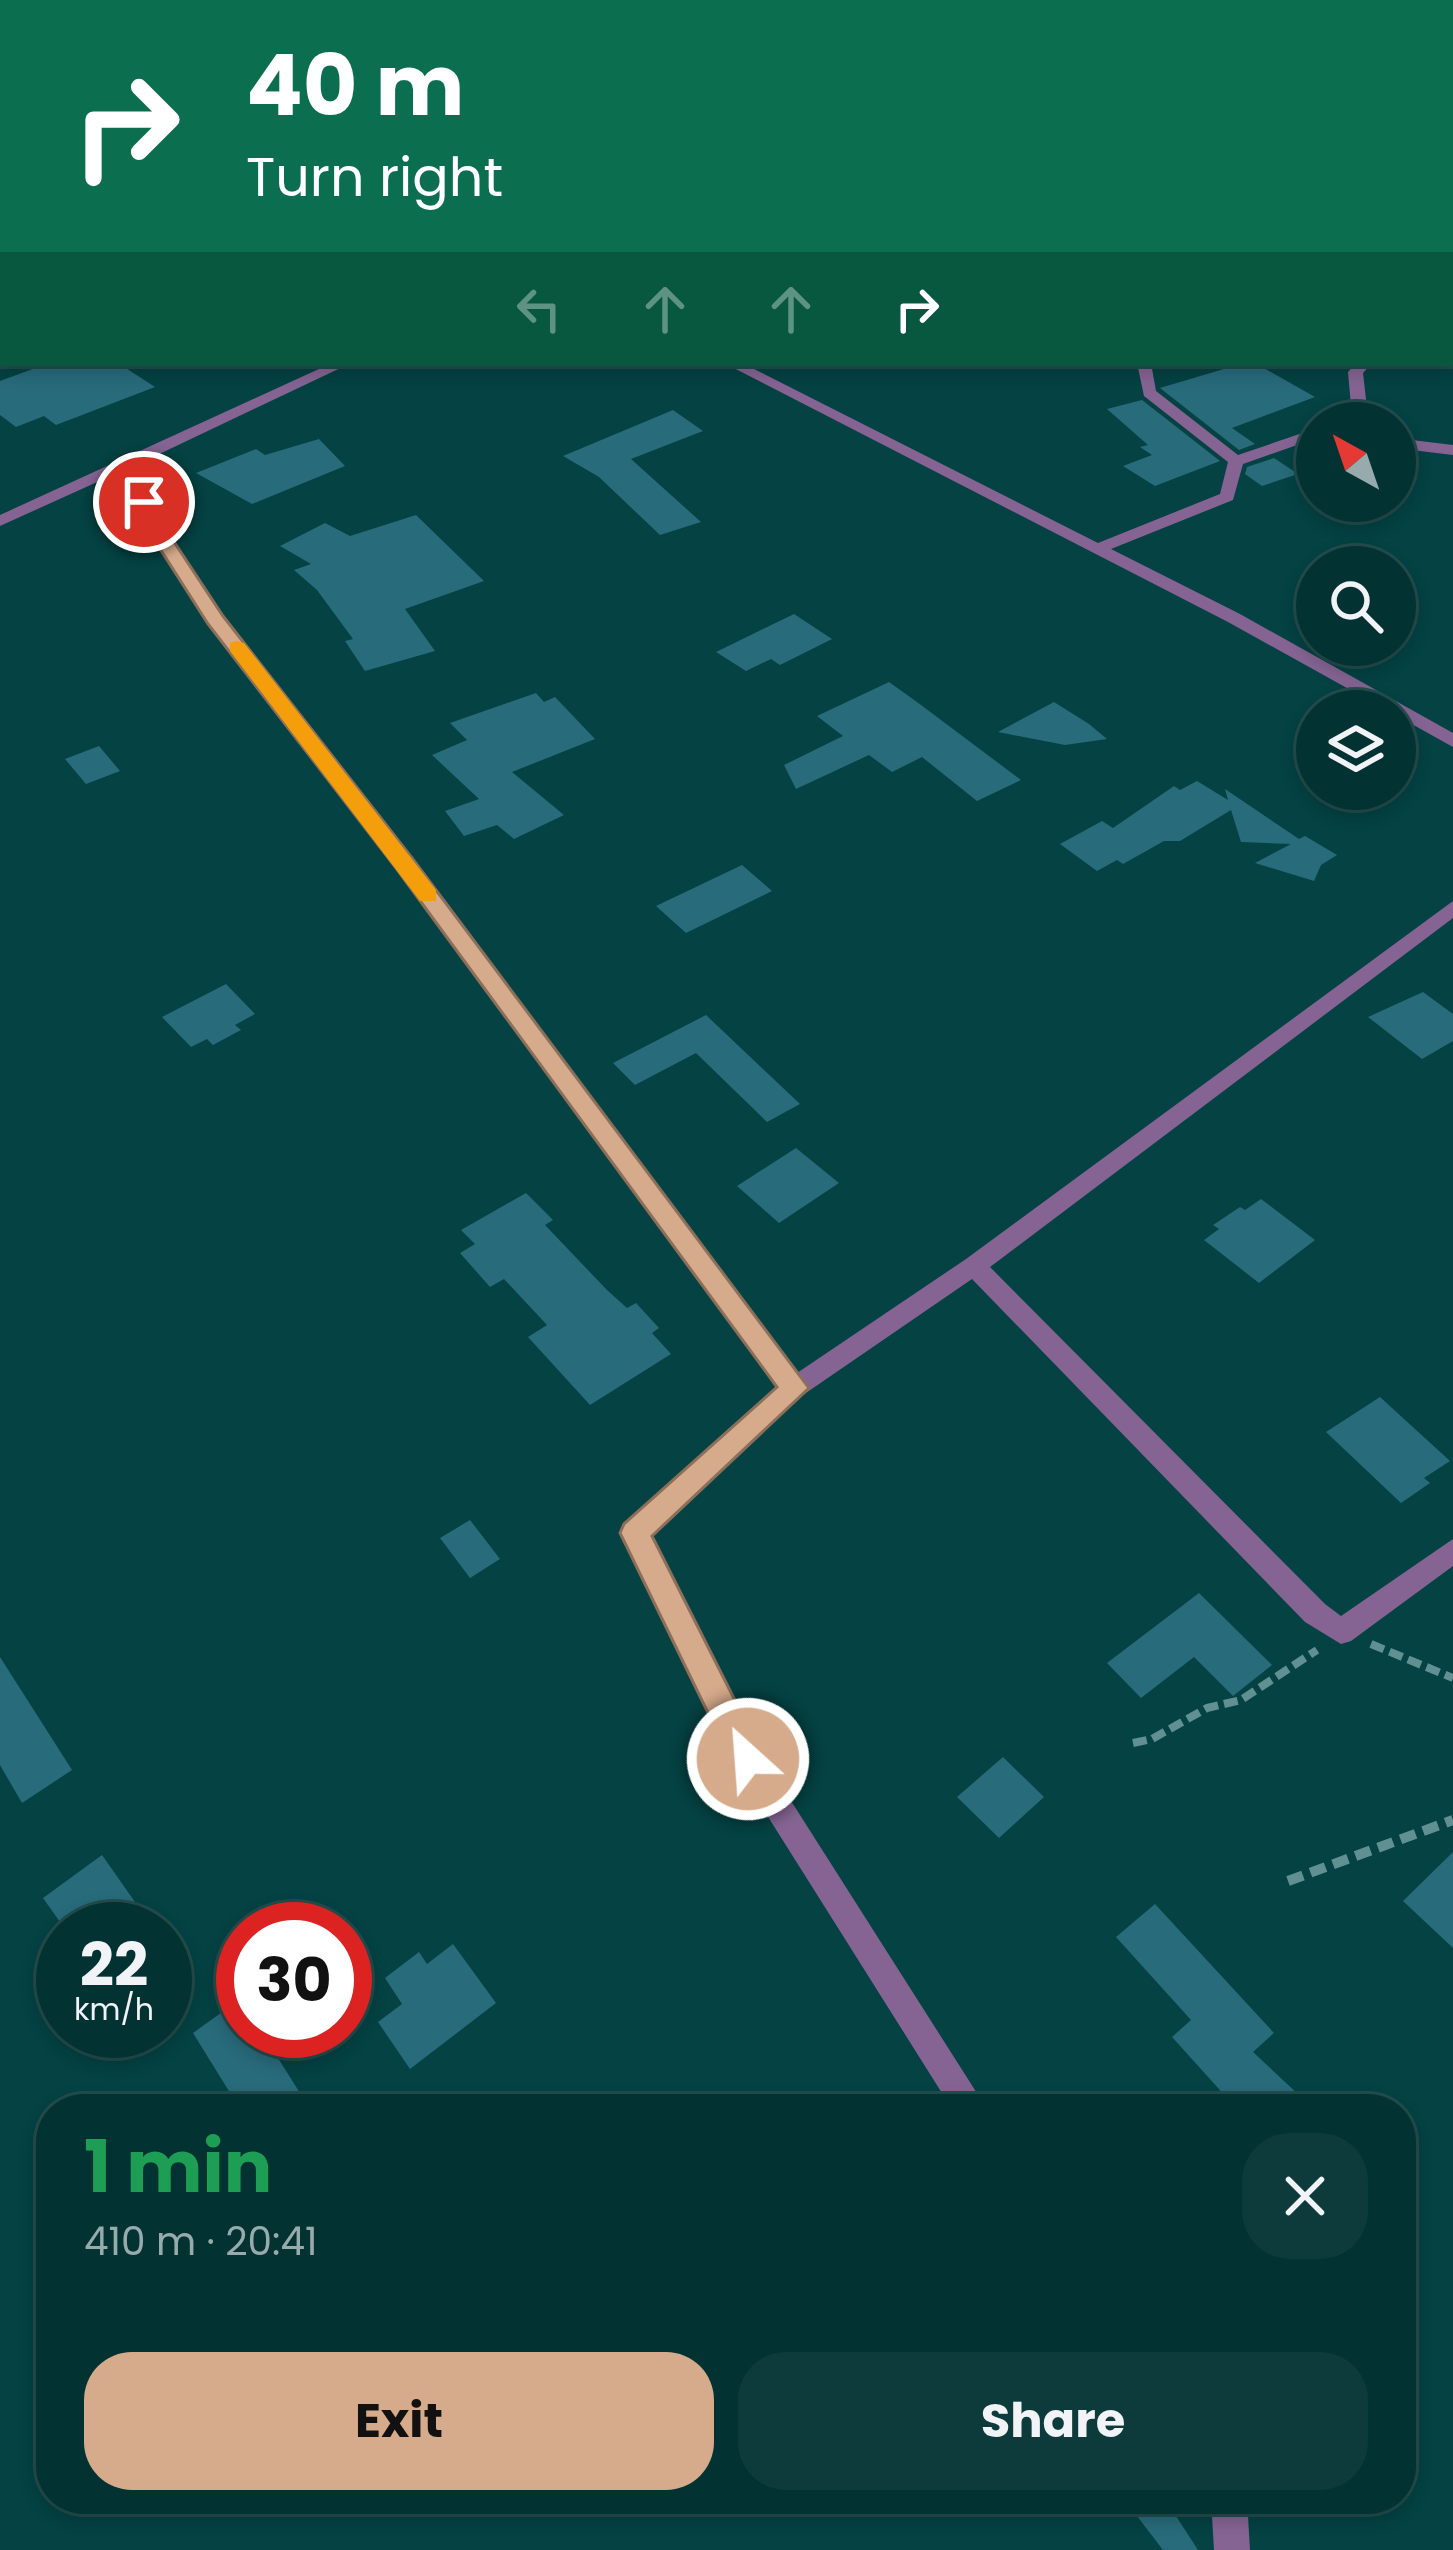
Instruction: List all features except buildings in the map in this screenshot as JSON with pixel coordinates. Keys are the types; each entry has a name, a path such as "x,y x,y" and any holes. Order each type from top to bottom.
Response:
{"street":[{"path":"0,521 338,366"},
{"path":"737,366 1234,618 1453,741"},
{"path":"1144,366 1149,393 1236,461"},
{"path":"1358,402 1355,372 1362,366"},
{"path":"1236,461 1296,440"},
{"path":"1416,446 1453,450"},
{"path":"145,456 145,510 215,620 404,863 794,1388"},
{"path":"1097,549 1226,497 1236,461"},
{"path":"961,2094 748,1759 635,1533 794,1388 974,1266 1453,908"},
{"path":"974,1266 1315,1613 1341,1632 1453,1550"},
{"path":"1230,2514 1232,2550"}],"path":[{"path":"1133,1743 1152,1739 1207,1708 1241,1700 1341,1632 1453,1678"},
{"path":"1288,1881 1453,1820"}],"slow traffic":[{"path":"237,647 428,896"}],"route":[{"path":"144,502 150,519 215,620 404,863 794,1388 635,1533 748,1759"}]}
